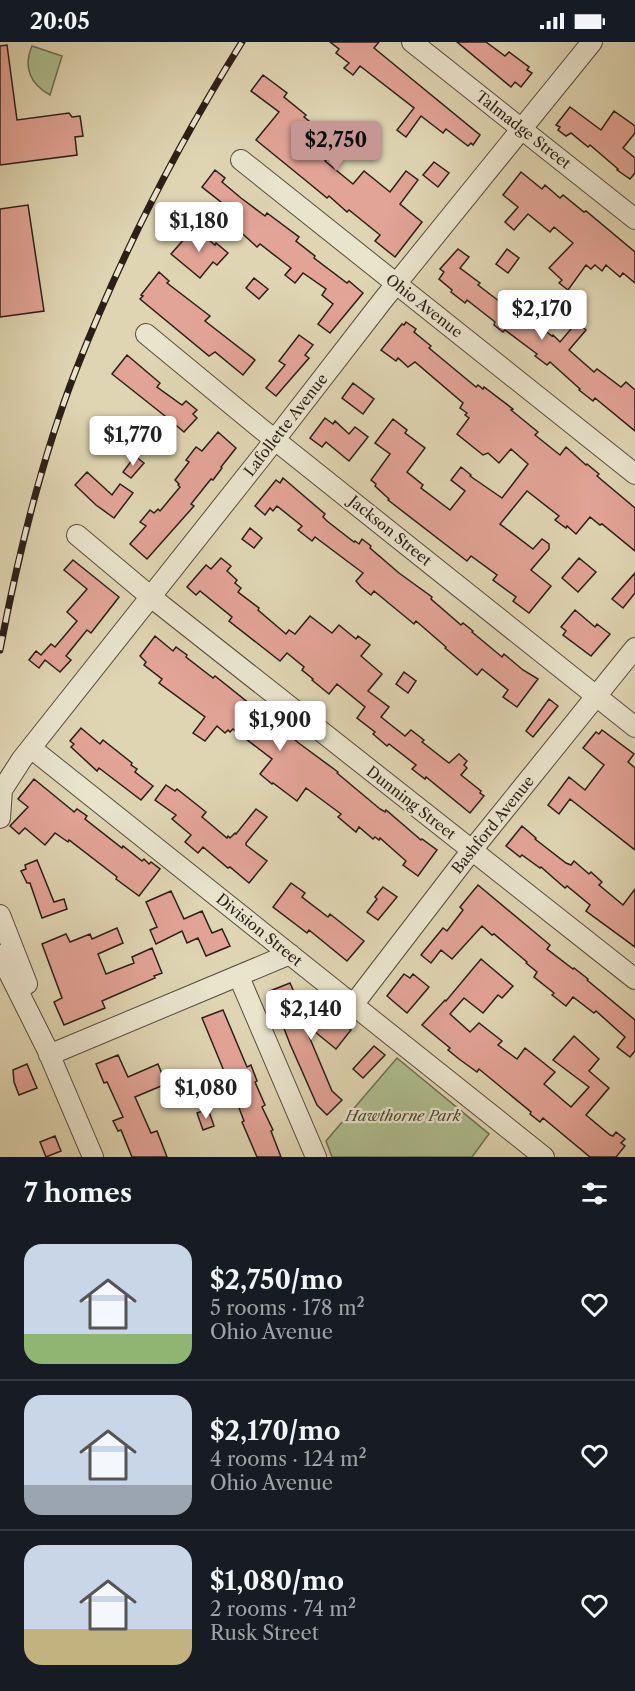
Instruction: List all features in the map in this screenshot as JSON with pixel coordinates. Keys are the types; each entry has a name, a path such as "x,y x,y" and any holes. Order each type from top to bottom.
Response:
{"street":[{"name":"Talmadge Street","path":"412,42 635,219"},
{"name":"Lafollette Avenue","path":"0,818 2,789 31,748 396,284 592,42"},
{"name":"Ohio Avenue","path":"241,160 635,474"},
{"name":"Jackson Street","path":"146,334 275,440 635,727"},
{"name":"Dunning Street","path":"77,535 151,597 635,979"},
{"name":"Bashford Avenue","path":"353,1005 472,850 635,648"},
{"name":"Division Street","path":"31,748 544,1157"},
{"path":"0,915 43,1026 48,1052"},
{"path":"48,1052 239,977 290,954"},
{"path":"0,955 48,1052 93,1157"},
{"path":"239,977 316,1157"}],"green space":[{"path":"32,46 62,56 50,95 37,86 30,74 28,61"},
{"name":"Hawthorne Park","path":"397,1058 489,1134 472,1157 332,1157 326,1141"}],"building":[{"path":"330,42 379,42 374,48 480,135 473,145 471,143 468,146 446,129 443,133 421,116 406,137 397,130 414,108 360,66 353,75 344,68 349,63 336,53 339,49"},
{"path":"457,42 486,42 505,56 509,52 529,67 527,70 532,73 521,87 515,82 511,87"},
{"path":"7,45 17,120 69,113 72,117 80,116 83,136 75,137 77,155 0,165 0,46"},
{"path":"263,75 287,93 284,97 323,132 313,145 329,157 325,161 353,184 364,171 390,192 406,171 418,180 400,204 422,222 395,257 375,241 380,235 329,196 327,198 256,140 279,112 251,91"},
{"path":"570,107 601,130 614,111 635,126 635,133 623,148 635,158 635,173 630,179 590,145 588,147 571,133 566,136 558,130 560,127 556,125"},
{"path":"434,162 449,173 438,187 423,175"},
{"path":"215,170 225,178 222,182 241,198 265,216 267,213 299,237 296,241 315,256 314,258 363,293 330,333 318,324 333,304 322,295 326,289 303,273 295,283 285,275 291,268 260,244 257,247 225,218 231,210 202,187"},
{"path":"521,172 542,189 545,185 560,198 563,195 584,212 586,211 635,252 635,283 623,273 620,277 606,265 602,271 595,265 591,269 586,265 568,290 559,283 562,280 549,268 573,243 554,227 550,232 528,214 514,230 505,222 518,207 503,195"},
{"path":"28,205 44,311 0,317 0,209"},
{"path":"194,228 228,253 217,265 213,262 200,278 171,254"},
{"path":"458,249 469,257 460,268 480,283 478,285 508,308 513,301 532,317 530,319 560,342 577,322 586,330 569,350 594,372 597,369 621,387 626,382 635,390 635,431 595,398 593,401 579,390 550,362 547,365 535,356 537,354 505,330 503,332 494,325 495,322 467,300 465,303 451,292 452,290 439,279 444,272 440,269"},
{"path":"507,249 519,258 508,273 496,264"},
{"path":"159,272 169,281 167,283 210,316 205,321 255,360 243,375 215,352 209,356 140,299"},
{"path":"254,278 268,289 259,299 246,288"},
{"path":"406,322 416,329 414,332 431,346 429,348 476,387 478,385 483,389 484,387 513,409 511,410 538,432 535,435 560,455 566,447 635,508 635,551 590,517 576,534 555,520 559,516 527,491 500,524 533,549 542,539 549,544 549,549 531,570 551,586 529,613 513,601 516,597 493,580 497,575 471,556 467,561 388,500 371,480 390,454 375,443 393,419 407,430 405,433 425,448 407,472 423,485 421,488 450,510 465,491 451,480 461,467 502,498 528,464 511,449 499,463 488,453 483,455 457,434 469,418 465,415 467,413 460,408 463,403 415,362 408,367 398,358 396,361 381,350"},
{"path":"299,335 313,345 305,355 309,358 276,396 266,388 285,365 279,361"},
{"path":"127,355 160,383 157,387 182,405 186,401 197,410 193,414 197,418 184,432 112,374"},
{"path":"353,383 374,399 363,414 342,398"},
{"path":"325,418 333,424 335,421 349,434 355,427 368,437 349,461 326,442 322,447 310,438"},
{"path":"218,432 236,448 213,480 211,479 191,504 194,506 147,559 130,544 146,526 140,522 150,510 154,513 158,509 160,511 180,487 175,480 189,462 186,460 196,447 202,451"},
{"path":"135,456 144,463 131,478 123,472"},
{"path":"87,472 112,495 120,484 133,493 114,518 75,485"},
{"path":"283,478 325,514 323,517 327,521 354,542 359,544 362,539 399,573 432,597 431,599 461,625 463,623 502,657 504,654 538,679 517,707 503,697 508,690 482,669 477,675 416,621 414,624 374,591 371,595 361,587 356,581 363,573 315,537 312,541 298,530 302,526 277,506 273,511 270,508 265,515 255,506 276,480 280,483"},
{"path":"250,528 262,538 254,548 242,539"},
{"path":"221,558 231,566 227,571 237,580 235,583 241,588 238,592 286,634 289,630 295,634 310,616 332,633 339,625 356,639 358,636 370,645 361,656 382,674 368,691 389,707 381,717 405,736 411,730 424,740 422,742 449,763 459,754 467,761 464,765 467,768 461,775 484,796 470,813 426,777 425,779 412,769 416,765 373,734 375,732 357,718 365,707 337,684 329,694 302,670 304,667 287,653 280,661 229,621 232,617 200,591 196,595 187,587 206,565 211,569"},
{"path":"579,558 596,572 578,592 562,578"},
{"path":"73,560 119,597 91,633 87,630 66,656 71,660 60,672 45,660 39,668 29,660 36,651 41,655 51,644 55,647 77,621 67,612 87,589 64,570"},
{"path":"635,573 635,593 623,608 612,599"},
{"path":"575,610 595,627 597,624 610,634 591,656 563,635 566,631 561,627"},
{"path":"155,636 173,651 176,647 213,678 215,676 338,772 380,809 385,812 386,810 421,840 437,850 418,876 403,865 406,861 380,838 379,840 375,837 373,839 359,827 356,832 338,817 341,814 306,788 297,801 272,784 260,774 272,759 233,729 225,733 217,726 205,741 193,733 205,717 159,683 162,679 144,665 146,662 140,656"},
{"path":"404,672 416,681 408,693 396,684"},
{"path":"549,699 558,706 533,737 526,731"},
{"path":"81,728 100,744 103,740 132,763 131,765 137,769 135,772 153,786 141,800 99,768 97,771 71,747 74,744 70,741"},
{"path":"602,730 634,754 628,762 635,768 635,850 570,799 559,814 548,805 569,777 585,790 604,765 583,748 596,732 599,734"},
{"path":"34,779 74,812 77,809 87,816 85,819 122,848 123,846 142,861 144,859 149,864 151,862 160,869 139,896 69,840 68,842 55,833 45,845 25,828 19,834 10,826 28,807 18,799"},
{"path":"166,785 175,791 177,789 206,812 202,817 227,838 236,834 256,809 267,817 246,843 267,861 249,883 203,847 198,853 185,842 191,835 172,819 176,815 155,800"},
{"path":"522,826 566,863 571,865 574,861 589,874 591,872 602,882 599,885 623,905 635,889 635,947 586,911 590,905 567,886 565,888 541,867 522,855 520,857 506,846"},
{"path":"37,860 54,902 64,899 67,909 42,918 30,883 27,883 21,871 26,869 25,865"},
{"path":"291,883 305,893 302,897 328,917 330,914 364,941 347,961 309,930 307,933 273,907"},
{"path":"478,885 550,945 547,949 588,979 635,1020 635,1051 630,1057 617,1047 625,1037 596,1011 594,1013 573,997 566,1006 534,977 537,972 527,962 482,926 452,959 441,950 431,963 421,955 443,928 447,931 463,910 460,907"},
{"path":"383,887 397,897 378,920 367,912"},
{"path":"171,891 184,919 202,911 212,933 222,929 230,946 206,956 198,938 187,943 182,931 156,944 150,930 157,927 146,902"},
{"path":"117,928 123,943 98,954 106,974 134,963 132,957 152,948 162,973 102,1001 105,1008 64,1025 54,1002 62,998 42,944 66,934 70,942 90,934 92,939"},
{"path":"481,959 513,986 502,998 498,995 483,1013 464,998 450,1014 470,1032 479,1023 502,1041 498,1045 517,1059 525,1048 555,1072 544,1084 571,1107 589,1087 553,1060 574,1036 599,1059 589,1071 609,1088 586,1115 610,1135 613,1136 616,1132 625,1139 621,1143 625,1146 616,1157 590,1157 543,1118 540,1122 479,1069 477,1072 459,1059 448,1050 450,1048 422,1025 446,1001"},
{"path":"404,974 410,978 413,974 429,987 407,1013 387,996"},
{"path":"290,983 304,1014 314,1001 336,1018 339,1014 350,1023 347,1027 351,1030 336,1049 303,1022 332,1091 342,1100 327,1115 317,1105 270,991"},
{"path":"223,1010 247,1067 251,1065 257,1081 255,1082 265,1105 262,1107 273,1130 271,1131 281,1157 257,1157 242,1122 244,1121 236,1100 202,1018"},
{"path":"374,1046 385,1055 363,1078 353,1069"},
{"path":"118,1055 128,1077 158,1064 166,1084 135,1097 151,1133 157,1131 167,1157 132,1157 121,1130 118,1131 113,1121 123,1117 96,1064"},
{"path":"27,1064 37,1088 19,1095 14,1082 13,1070"},
{"path":"208,1109 214,1126 203,1130 197,1113"},
{"path":"55,1136 61,1151 46,1157 40,1142"}],"railway":[{"path":"0,650 41,473 63,404 93,327 131,243 173,161 242,42"}]}
